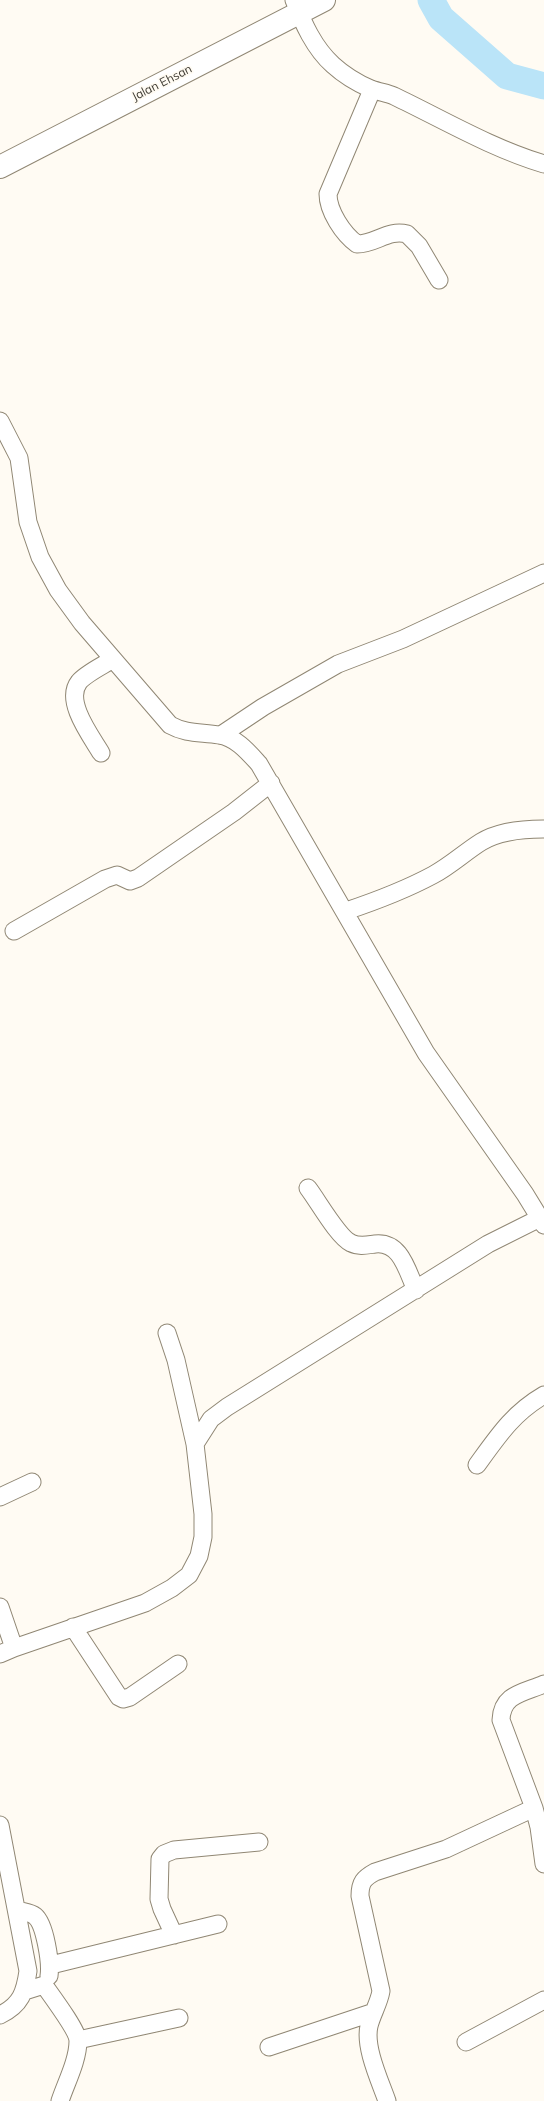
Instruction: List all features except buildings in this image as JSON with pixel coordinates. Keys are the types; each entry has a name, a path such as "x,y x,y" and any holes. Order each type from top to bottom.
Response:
{"main road":[{"name":"Jalan Ehsan","path":"0,166 297,6 324,0"}],"street":[{"path":"297,6 310,36 332,64 353,80 372,90 393,96 470,135 516,156 544,164"},
{"path":"372,90 328,194 330,208 351,240 357,244 371,242 392,232 407,234 418,246 439,280"},
{"path":"0,421 19,458 28,522 40,557 58,590 82,623 170,725 190,733 220,735 235,742 260,764 346,911 426,1053 525,1194 542,1221 488,1244 227,1407 211,1419 195,1444"},
{"path":"220,735 263,707 338,664 403,639 544,573"},
{"path":"101,753 84,725 76,707 74,693 79,682 113,659"},
{"path":"14,931 105,879 117,875 130,881 138,878 234,812 272,783"},
{"path":"346,911 379,900 435,874 482,841 500,834 523,829 543,829"},
{"path":"308,1188 342,1236 350,1243 358,1246 382,1243 395,1248 402,1258 416,1290"},
{"path":"0,1607 7,1651 145,1603 172,1588 189,1575 199,1556 203,1537 203,1514 195,1444 176,1360 167,1333"},
{"path":"477,1465 505,1426 518,1413 544,1395"},
{"path":"0,1497 32,1482"},
{"path":"73,1627 119,1697 123,1699 130,1697 178,1664"},
{"path":"544,1684 508,1699 502,1709 501,1720 534,1808 544,1864"},
{"path":"387,2101 375,2067 368,2034 374,2012 380,1999 381,1991 360,1896 360,1885 365,1877 375,1872 446,1849 534,1808"},
{"path":"0,1824 28,1971 25,1991 18,2002 0,2016"},
{"path":"174,1935 159,1899 160,1859 164,1854 174,1850 259,1842"},
{"path":"17,1910 32,1914 38,1921 50,1965 49,1976 44,1985 25,1991"},
{"path":"50,1965 218,1924"},
{"path":"44,1985 74,2031 78,2040 75,2057 60,2101"},
{"path":"466,2042 544,2000"},
{"path":"269,2047 374,2012"},
{"path":"78,2040 179,2018"}],"waterway":[{"path":"431,0 441,18 507,76 544,86"}]}
